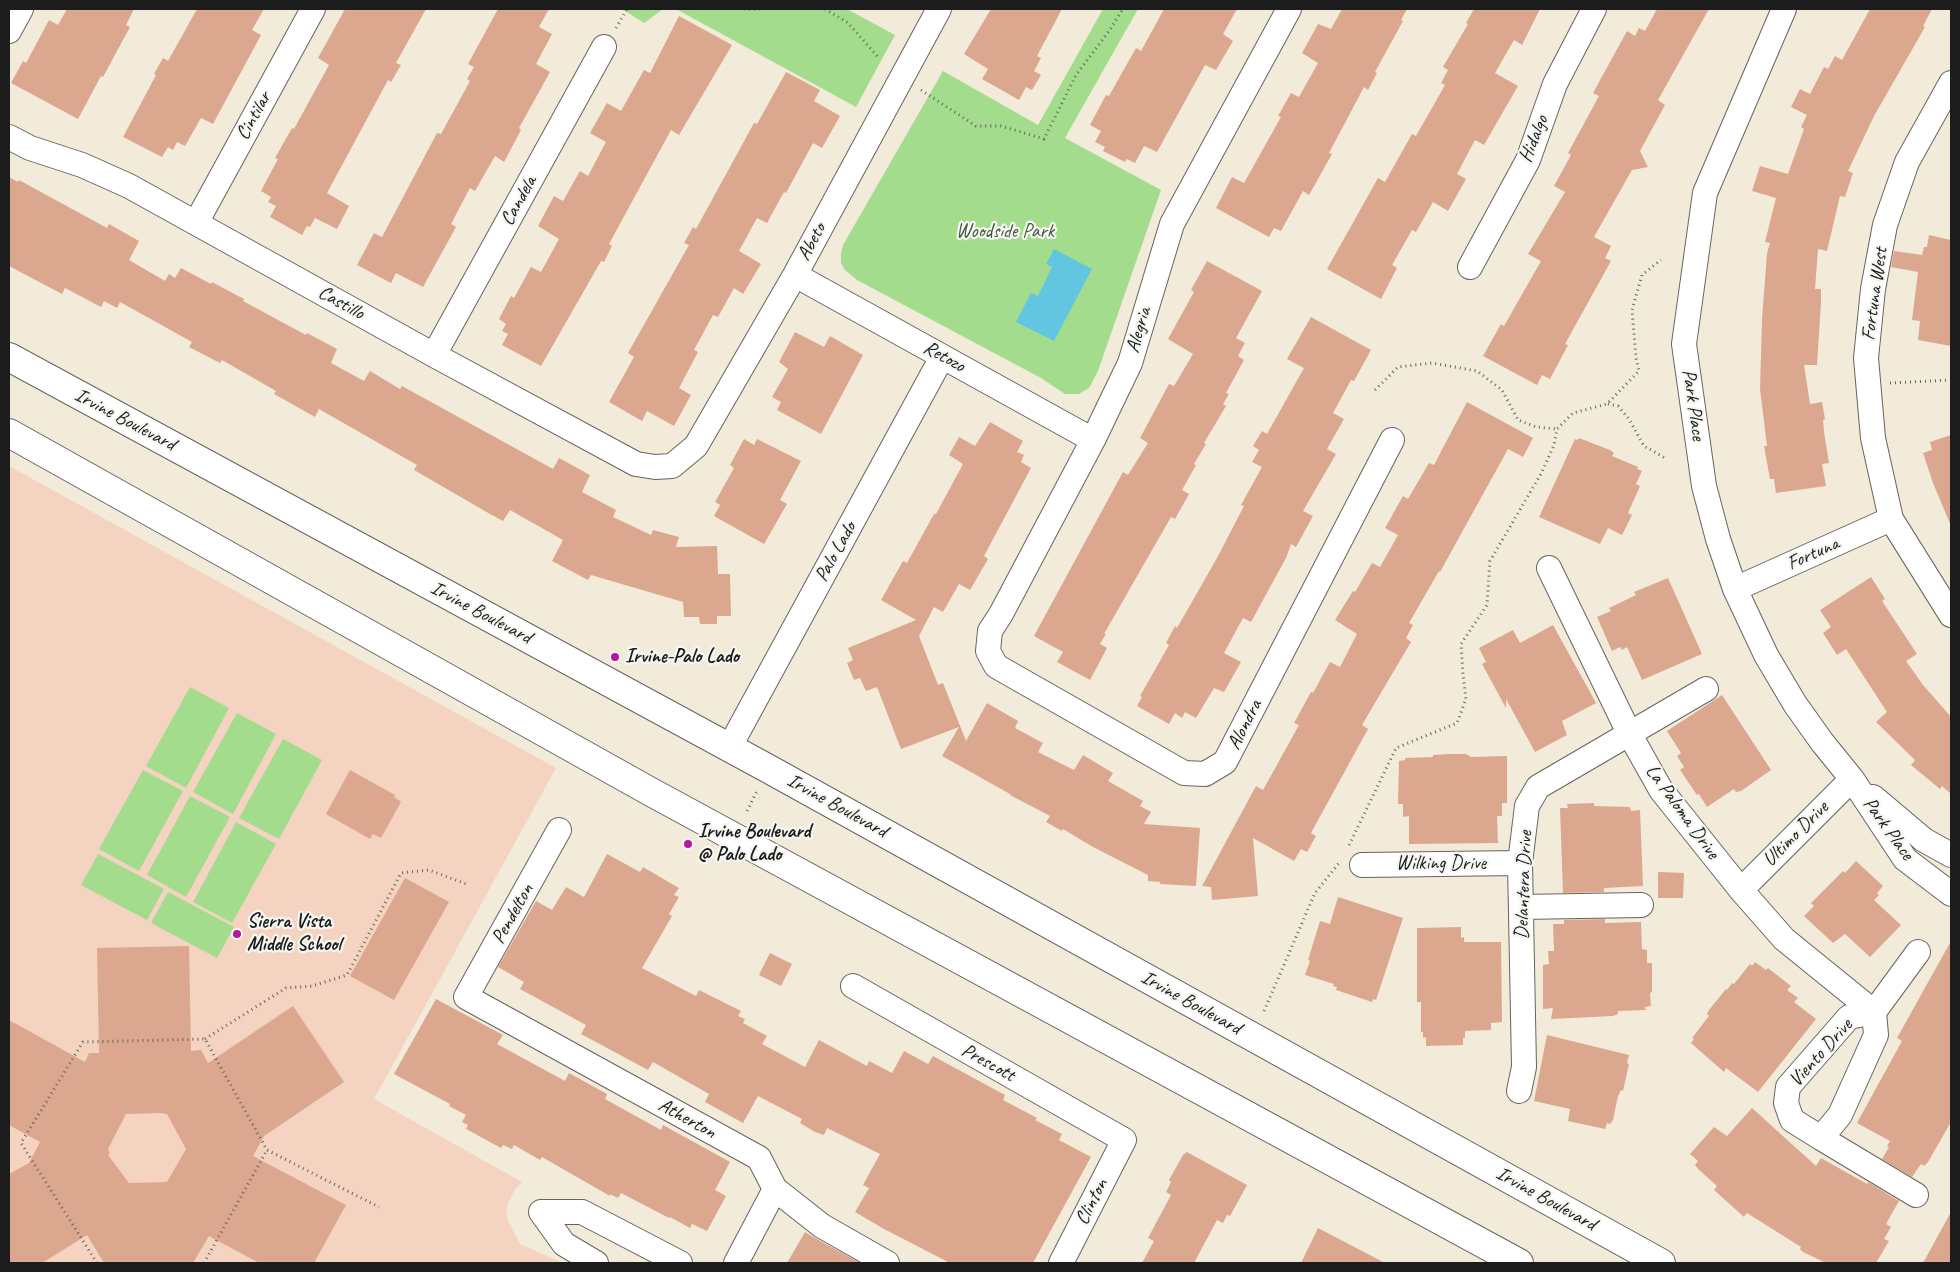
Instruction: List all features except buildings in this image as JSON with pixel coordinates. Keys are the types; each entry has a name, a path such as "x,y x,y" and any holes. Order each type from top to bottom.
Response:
{"main road":[{"name":"Irvine Boulevard","path":"9,357 728,748 1661,1263"},
{"path":"9,433 652,792 1519,1263"}],"street":[{"path":"9,31 21,9"},
{"name":"Cintilar","path":"196,223 313,9"},
{"name":"Abeto","path":"672,466 696,446 795,274 939,9"},
{"name":"Alegria","path":"988,651 990,631 1001,614 1092,440 1130,363 1172,224 1289,9"},
{"name":"Hidalgo","path":"1470,267 1528,160 1555,84 1594,9"},
{"name":"Park Place","path":"1784,9 1705,193 1684,344 1704,486 1718,539 1735,589 1766,655 1795,704 1852,779 1905,859 1951,894"},
{"name":"Candela","path":"434,355 604,47"},
{"name":"Fortuna West","path":"1951,83 1907,162 1885,225 1872,289 1866,358 1872,438 1891,519 1951,616"},
{"name":"Castillo","path":"9,136 30,148 82,165 128,186 636,464 655,467 672,466"},
{"name":"Retozo","path":"795,274 1092,440"},
{"name":"Palo Lado","path":"728,748 942,357"},
{"name":"Alondra","path":"988,651 996,666 1164,763 1184,773 1204,774 1225,762 1392,440"},
{"name":"Fortuna","path":"1735,589 1891,519"},
{"name":"La Paloma Drive","path":"1549,568 1629,732 1661,790 1740,890 1784,939 1874,1012"},
{"name":"Delantera Drive","path":"1519,1092 1524,1067 1520,863 1528,806 1538,787 1629,732 1706,689"},
{"name":"Park Place","path":"1852,779 1924,840 1951,856"},
{"name":"Ultimo Drive","path":"1740,890 1852,779"},
{"name":"Pendelton","path":"466,997 559,830"},
{"name":"Wilking Drive","path":"1350,859 1520,863"},
{"path":"1521,907 1642,905"},
{"name":"Viento Drive","path":"1916,1195 1792,1120 1786,1104 1788,1087 1849,1017 1874,1012 1918,952"},
{"name":"Prescott","path":"853,986 1124,1140"},
{"name":"Atherton","path":"466,997 759,1158 775,1189 822,1226 887,1263"},
{"path":"1821,1138 1840,1115 1876,1035 1874,1012"},
{"name":"Clinton","path":"1060,1263 1124,1140"},
{"path":"736,1263 775,1189"},
{"path":"596,1263 564,1244 541,1212 582,1212 680,1263"}],"path":[{"path":"744,9 761,9"},
{"path":"825,9 848,23 878,56"},
{"path":"920,89 976,126 1001,126 1044,140 1076,75 1109,32 1123,9"},
{"path":"1607,404 1640,371 1636,358 1632,310 1642,276 1660,260"},
{"path":"1375,390 1398,367 1432,363 1477,372 1502,390 1518,420 1536,427 1557,429"},
{"path":"1887,384 1951,380"},
{"path":"1264,1011 1315,893 1350,859 1396,748 1457,723 1466,699 1461,644 1487,605 1490,561 1542,472 1554,444 1557,429 1574,413 1607,404 1618,406 1629,419 1644,446 1665,458"},
{"path":"747,810 759,788"},
{"path":"96,1263 22,1143 83,1042 205,1039 286,988 312,986 347,974 401,873 429,870 469,886"},
{"path":"205,1039 267,1150 379,1207"},
{"path":"204,1263 267,1150"}],"shaded area":[{"name":"Sierra Vista Middle School","path":"9,466 556,768 374,1099 522,1182 515,1189 508,1204 506,1212 509,1223 520,1244 563,1263 9,1263"}],"green space":[{"path":"622,9 663,9 644,23"},
{"path":"676,9 847,9 895,35 856,107"},
{"name":"Woodside Park","path":"1103,9 1138,9 1065,138 1161,190 1098,371 1089,388 1079,394 1065,394 1041,378 857,280 845,270 841,263 841,254 843,245 943,71 1038,125"},
{"path":"190,687 229,708 186,788 146,766"},
{"path":"237,713 276,734 233,814 193,792"},
{"path":"283,739 322,760 279,839 239,818"},
{"path":"143,770 183,791 139,871 99,849"},
{"path":"190,796 230,817 186,897 147,875"},
{"path":"236,822 276,844 232,923 193,902"},
{"path":"98,854 164,889 147,920 81,885"},
{"path":"168,892 234,927 217,958 151,923"}],"water":[{"path":"1054,249 1092,269 1054,341 1016,322 1031,293 1038,296 1052,267 1046,264"}],"place":[{"name":"Irvine-Palo Lado","path":"615,657"},
{"name":"Irvine Boulevard @ Palo Lado","path":"688,844"},
{"name":"Sierra Vista Middle School","path":"237,934"}]}
